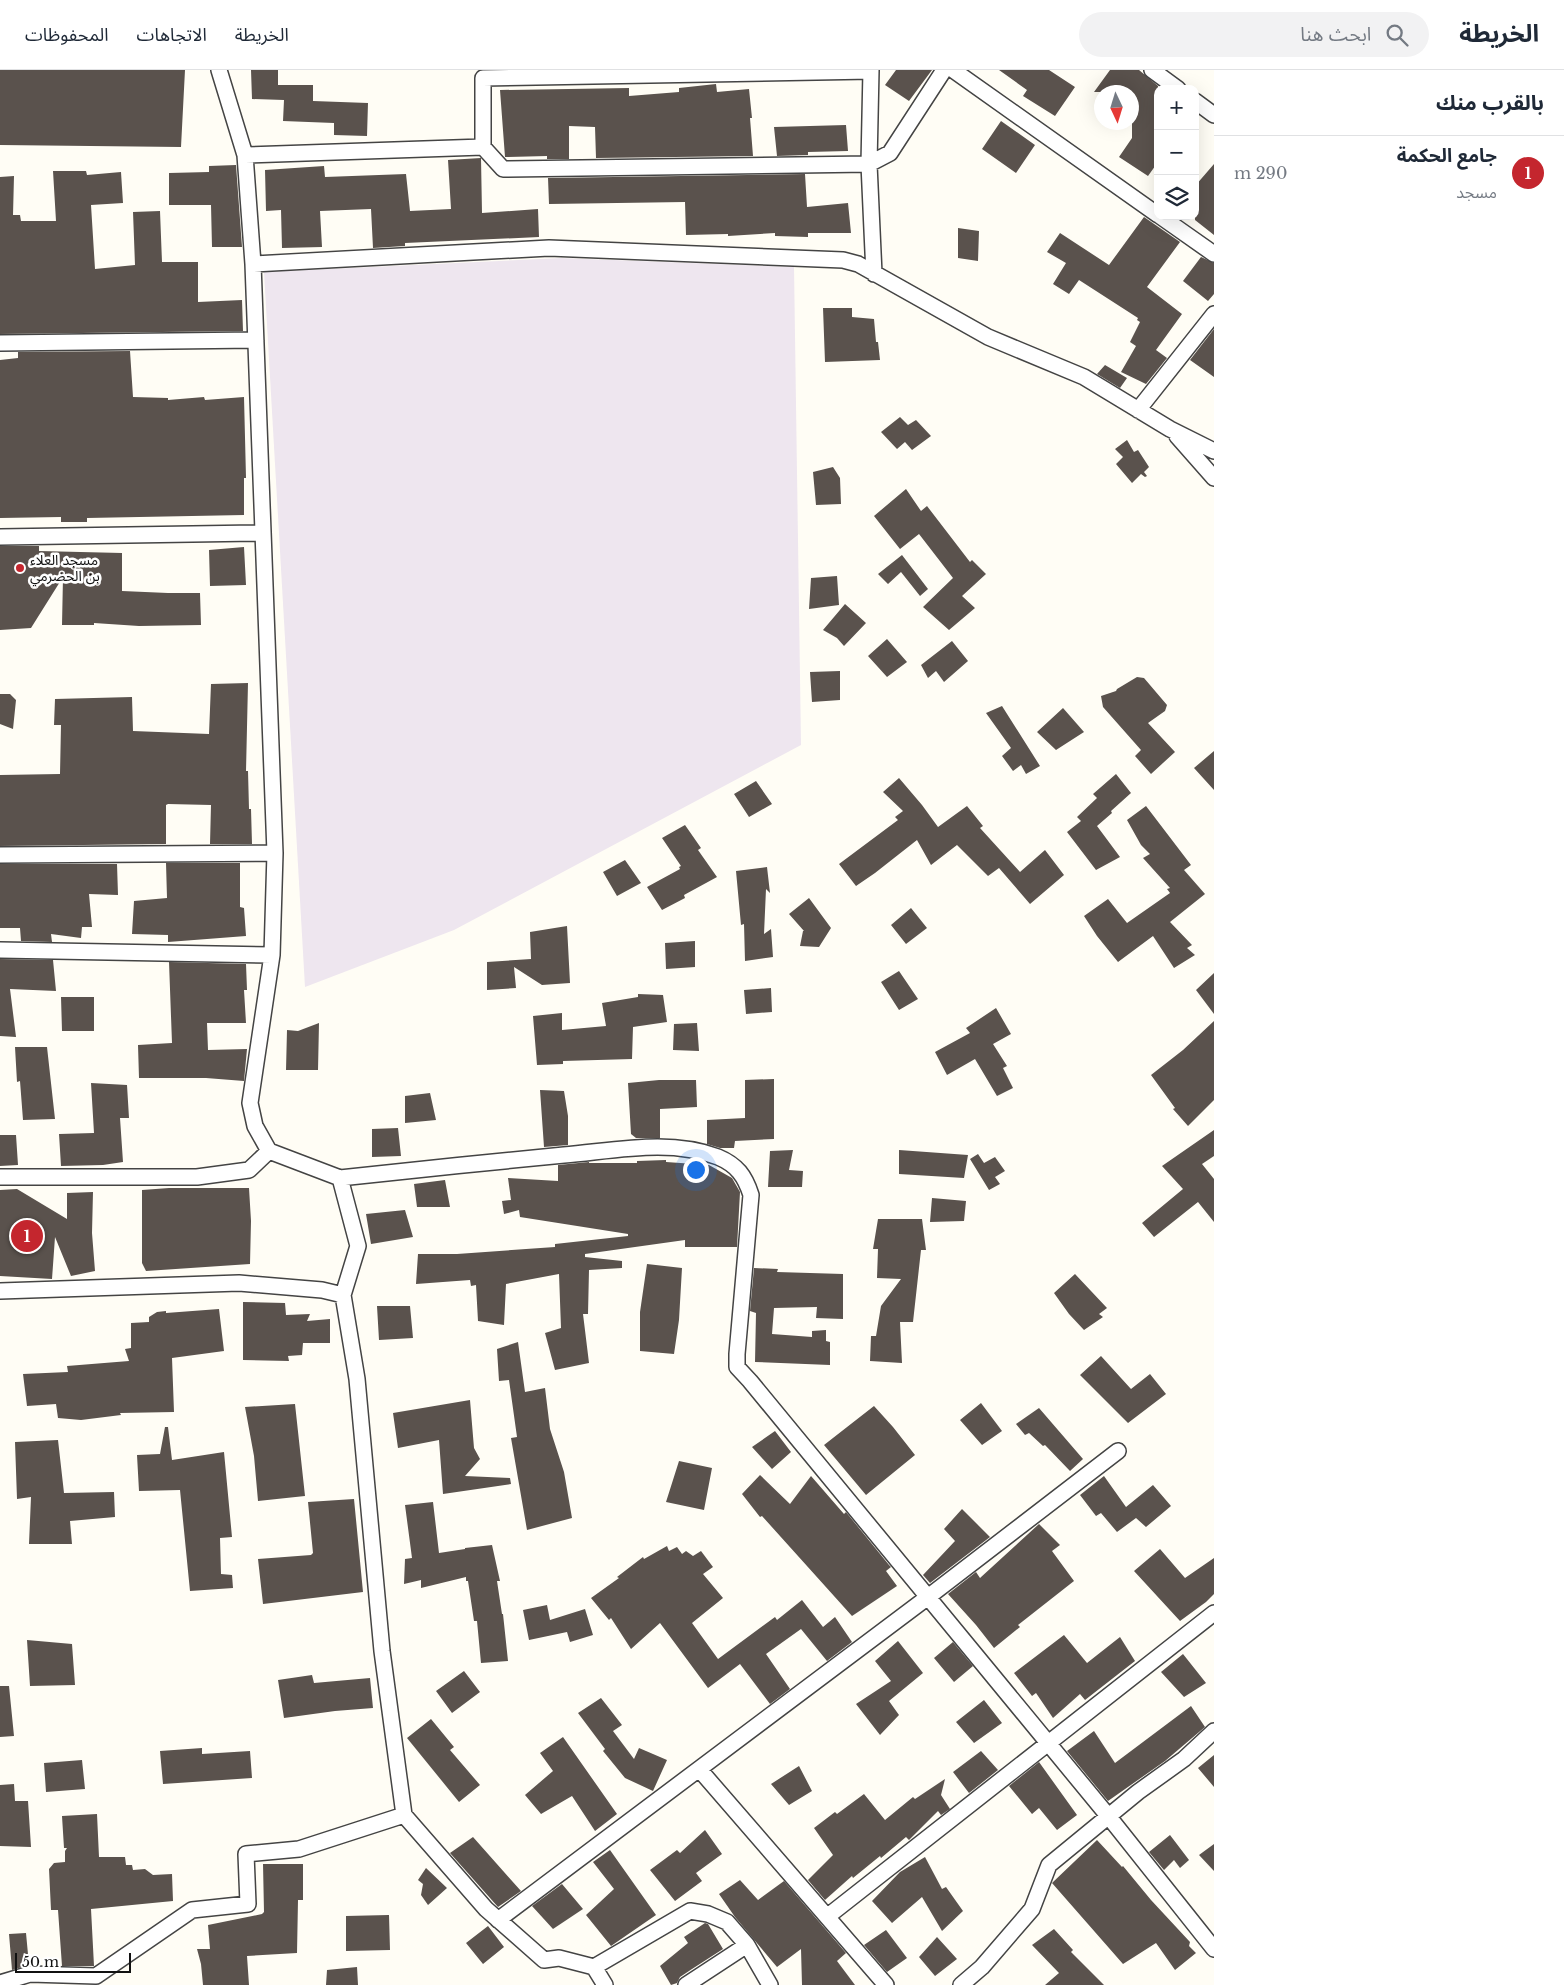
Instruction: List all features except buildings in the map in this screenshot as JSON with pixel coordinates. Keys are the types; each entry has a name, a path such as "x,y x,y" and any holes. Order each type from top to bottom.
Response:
{"street":[{"path":"219,70 245,155 253,264 275,852 272,955 250,1103 255,1126 269,1151 340,1178 653,1147 681,1148 717,1157 735,1166 747,1181 751,1196 736,1354 737,1367 1048,1743 1214,1950"},
{"path":"874,274 869,164 871,70 482,78 483,147 503,169 869,164 890,153 944,70"},
{"path":"953,70 1154,211"},
{"path":"1152,70 1173,85"},
{"path":"1199,104 1214,115"},
{"path":"245,155 483,147"},
{"path":"1166,220 1214,254"},
{"path":"253,264 549,248 843,260 858,264 988,337 1084,377 1170,429 1214,451"},
{"path":"1138,410 1214,314"},
{"path":"0,343 256,340"},
{"path":"1170,429 1214,478"},
{"path":"0,536 263,533"},
{"path":"0,855 275,852"},
{"path":"0,950 272,955"},
{"path":"0,1177 197,1178 249,1170 269,1151"},
{"path":"340,1178 358,1246 343,1295 356,1379 382,1651 404,1815 486,1909 544,1960 558,1958 594,1967 690,1911 708,1914 727,1922 747,1945 770,1985"},
{"path":"0,1291 240,1283 322,1290 343,1295"},
{"path":"498,1920 928,1597 1118,1451"},
{"path":"828,1916 1214,1613"},
{"path":"961,1985 982,1967 1032,1909 1050,1865 1138,1792 1184,1759 1214,1731"},
{"path":"699,1768 886,1985"},
{"path":"0,1983 30,1974 96,1976 192,1910 248,1904 246,1854 299,1849 404,1815"},
{"path":"686,1985 747,1945"},
{"path":"594,1967 605,1985"}],"shaded area":[{"path":"561,258 794,267 801,745 454,930 305,987 264,272"}],"place":[{"name":"مسجد العلاء بن الحضرمي","path":"20,568"},
{"name":"جامع الحكمة","path":"27,1236"}]}
